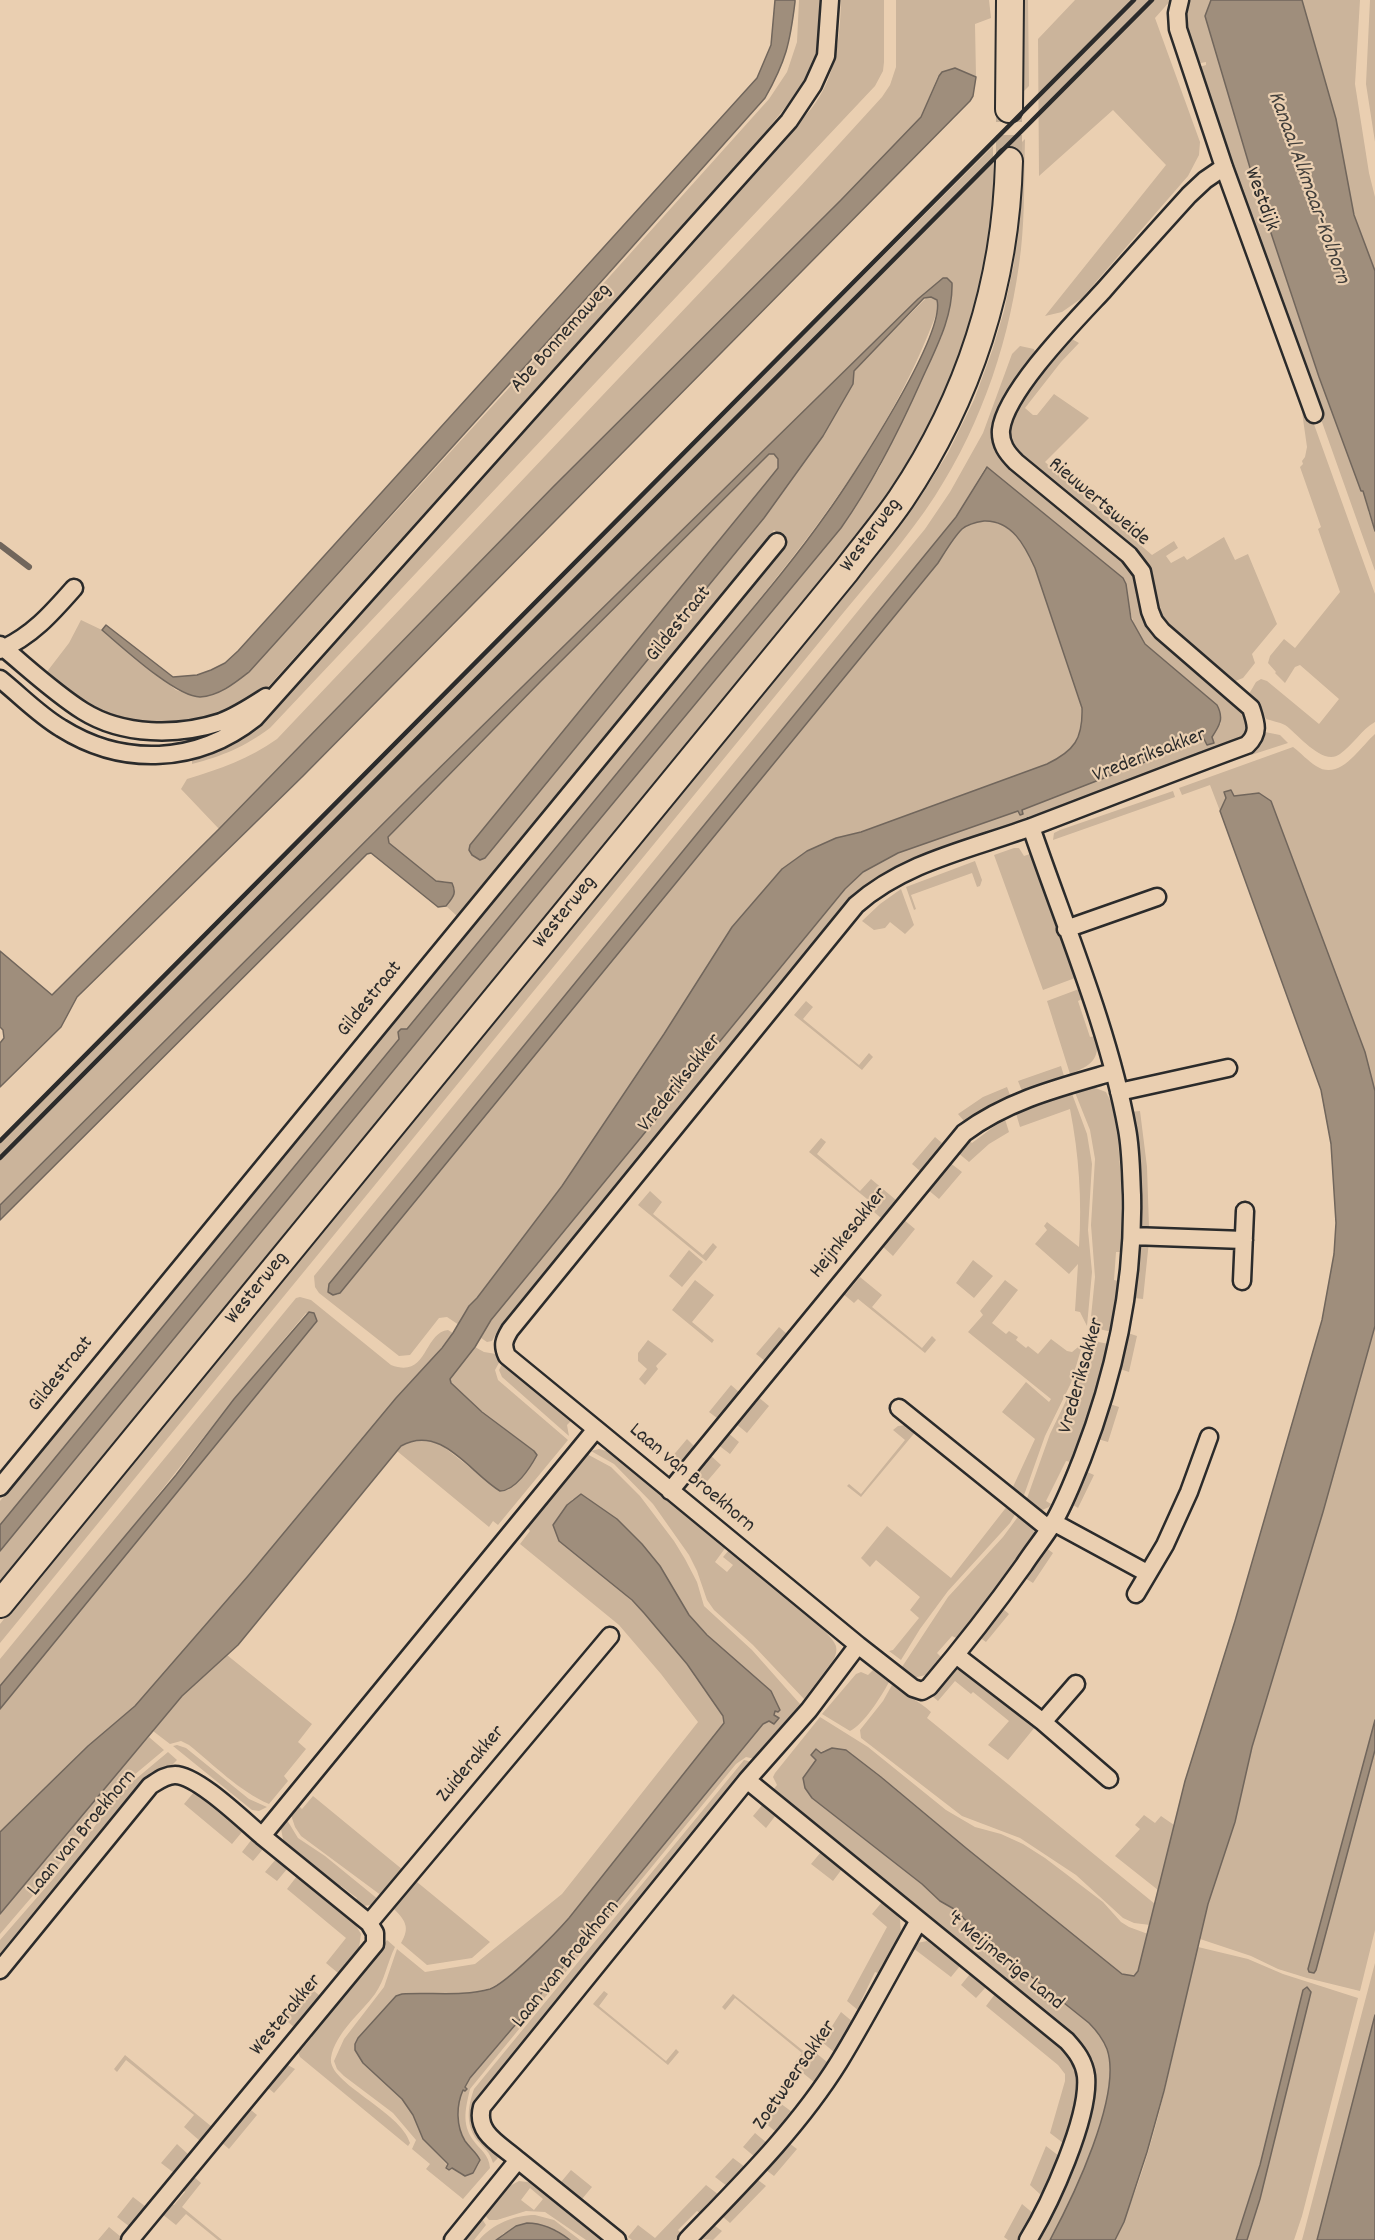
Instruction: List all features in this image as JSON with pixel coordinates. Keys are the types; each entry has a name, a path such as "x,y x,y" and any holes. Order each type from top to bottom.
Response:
{"main road":[{"path":"999,0 1009,78"},
{"path":"1009,109 1010,0"},
{"name":"Westerweg","path":"0,1604 838,581 902,497 929,453 952,406 985,326 1000,252 1009,161"}],"street":[{"name":"Abe Bonnemaweg","path":"0,679 58,727 79,739 106,749 159,755 183,753 211,745 238,732 255,718 789,121 813,85 826,56 830,0"},
{"name":"Westdijk","path":"1180,0 1177,13 1178,29 1224,167 1314,414"},
{"name":"Rieuwertsweide","path":"1224,167 1189,195 1052,347 1026,381 1004,416 1001,440 1007,453 1016,462 1129,555 1142,572 1150,611 1161,632 1251,708"},
{"name":"Gildestraat","path":"0,1487 777,542"},
{"path":"1,647 24,638 43,623 74,588"},
{"name":"Abe Bonnemaweg","path":"1,647 84,712 132,729 164,732 224,721 282,687"},
{"name":"Vrederiksakker","path":"596,1429 507,1356 503,1346 510,1330 856,905 875,889 929,861 1031,827 1247,745 1254,739 1257,731 1251,708"},
{"name":"Vrederiksakker","path":"858,1645 913,1688 922,1691 929,1687 1004,1593 1051,1526 1069,1490 1096,1423 1117,1349 1132,1236 1127,1132 1113,1072 1031,827"},
{"path":"1066,929 1157,897"},
{"path":"1119,1092 1228,1068"},
{"name":"Heijnkesakker","path":"670,1491 964,1133 997,1111 1013,1104 1060,1087 1113,1072"},
{"path":"1242,1281 1245,1211"},
{"path":"1132,1236 1244,1240"},
{"path":"899,1408 1051,1526 1147,1573"},
{"name":"Laan van Broekhorn","path":"0,1970 150,1786 162,1778 175,1775 196,1782 262,1836 596,1429 858,1645 809,1710 747,1780 482,2107 479,2118 482,2129 518,2160"},
{"path":"1136,1594 1165,1545 1189,1492 1209,1437"},
{"name":"Zuiderakker","path":"369,1923 610,1636"},
{"path":"956,1655 1043,1722 1109,1779"},
{"path":"1043,1722 1076,1684"},
{"name":"'t Meijmerige Land","path":"747,1780 918,1922 1067,2041 1081,2059 1086,2077 1086,2090 1081,2112 1058,2182 1028,2240"},
{"path":"262,1836 369,1923"},
{"name":"Zoetweersakker","path":"687,2240 755,2170 802,2113 838,2062 918,1922"},
{"name":"Westerakker","path":"130,2240 375,1944 375,1933 369,1923"},
{"path":"453,2240 518,2160 617,2240"}],"shaded area":[{"path":"799,0 820,0 815,59 802,87 753,147 268,687 235,711 220,718 190,723 151,724 138,723 106,713 46,673 69,643 81,620 102,630 176,690 198,697 216,694 249,672 769,99 787,72 797,42"},
{"path":"841,0 884,0 884,62 883,71 875,86 270,728 233,750 192,764 192,756 214,749 256,728 696,241 811,109 826,84 835,57"},
{"path":"896,0 989,0 991,18 975,24 976,77 955,68 938,76 921,117 841,200 553,487 219,829 181,789 187,779 234,763 277,739 798,189 882,97 890,85 896,67"},
{"path":"1019,0 1028,0 1029,86 1022,93"},
{"path":"1075,0 1171,0 1155,18 1200,142 1199,155 1188,176 1082,298 1062,312 1045,316 1166,165 1113,110 1039,176 1038,39"},
{"path":"1185,0 1211,0 1205,16 1256,187 1370,511 1368,511 1375,531 1375,571 1196,68 1206,65 1206,62 1195,64 1186,38"},
{"path":"1302,0 1360,0 1355,84 1375,197 1375,271 1354,215 1336,119"},
{"path":"1370,0 1375,0 1375,142 1366,84"},
{"path":"1025,139 1021,249 1002,346 981,408 935,496 889,558 0,1643 0,1624 750,708 923,493 948,453 974,400 1004,311 1014,263 1021,143"},
{"path":"993,146 993,209 987,260 975,311 950,388 895,483 824,583 416,1075 0,1587 0,1551 841,528 880,467 942,336 943,278 918,299 420,787 0,1205 0,1140"},
{"path":"928,296 937,300 938,309 917,360 892,410 834,502 801,546 407,1029 398,1032 399,1038 0,1525 0,1501 788,541 774,530 457,916 446,906 453,896 452,885 449,882 436,881 389,843 388,837 769,454 774,454 778,459 778,468 470,845 485,858 764,518 823,436 853,384 854,371"},
{"path":"1070,338 1079,343 1025,408 1033,415 1037,415 1054,394 1089,418 1045,462 1152,555 1174,541 1178,548 1166,556 1171,563 1184,556 1187,560 1224,537 1235,560 1248,554 1277,624 1252,654 1255,663 1243,678 1233,682 1166,625 1157,609 1151,573 1012,448 1013,418 1020,403 1038,375"},
{"path":"1020,346 1034,349 1036,355 996,438 1133,568 1144,607 1246,715 1244,733 1230,745 909,861 881,874 851,899 499,1328 492,1341 487,1342 481,1338 491,1320 845,890 863,872 898,853 1018,811 1023,814 1021,810 1212,737 1221,723 1217,705 1145,644 1133,620 1123,579 987,467 985,468 956,517 328,1287 337,1295 340,1293 938,563 962,529 967,526 984,521 1002,525 1022,543 1035,568 1082,708 1081,728 1075,743 1064,754 1047,764 861,832 836,838 807,851 732,927 664,1034 562,1186 469,1306 459,1325 447,1317 439,1318 410,1355 399,1356 319,1293 315,1287 314,1276 925,529 950,492 983,433 1012,354"},
{"path":"1297,377 1375,594 1375,722 1345,750 1333,757 1311,748 1285,725 1266,719 1259,705 1249,694 1256,682 1261,679 1267,681 1319,724 1339,699 1300,665 1295,667 1285,683 1268,663 1270,656 1284,639 1295,648 1340,592 1300,467 1303,464 1307,447"},
{"path":"1265,732 1280,735 1288,743 1251,755"},
{"path":"1375,734 1375,1091 1365,1052 1277,818 1253,793 1226,798 1220,811 1210,785 1182,795 1179,788 1293,747 1316,766 1325,770 1333,770 1349,761"},
{"path":"1173,791 1175,797 1053,840 1054,833 1060,830"},
{"path":"1019,848 1024,856 1030,854 1075,978 1043,990 994,855"},
{"path":"975,861 982,880 980,886 977,887 972,873 911,895 916,909 914,910 906,887"},
{"path":"901,889 914,925 905,934 890,922 885,928 874,930 862,921 880,904"},
{"path":"1079,989 1082,999 1078,1001 1090,1037 1096,1036 1097,1051 1088,1065 1070,1074 1047,1001"},
{"path":"806,1001 813,1007 803,1019 859,1065 869,1053 873,1057 862,1070 794,1015"},
{"path":"1061,1066 1064,1076 1022,1091 1018,1081"},
{"path":"1090,1086 1106,1092 1112,1104 1118,1139 1121,1181 1121,1252 1116,1252 1114,1280 1119,1281 1112,1332 1090,1327 1095,1277 1091,1225 1095,1159 1090,1130 1074,1090"},
{"path":"1007,1087 1010,1095 964,1121 958,1114 983,1097"},
{"path":"1071,1091 1087,1134 1092,1164 1088,1230 1092,1272 1087,1326 1080,1312 1075,1311 1078,1264 1069,1274 1035,1244 1047,1230 1044,1226 1047,1222 1079,1247 1079,1178 1070,1109 1020,1127 1015,1110"},
{"path":"1140,1111 1147,1167 1149,1227 1139,1226 1130,1112"},
{"path":"1004,1116 1009,1132 989,1144 969,1162 957,1152 969,1140 972,1143 996,1125 995,1121"},
{"path":"935,1137 942,1143 920,1171 912,1164"},
{"path":"821,1138 826,1142 817,1154 860,1191 871,1179 896,1200 881,1218 874,1212 877,1207 809,1152"},
{"path":"949,1162 962,1172 939,1199 927,1189"},
{"path":"650,1191 662,1202 653,1214 703,1255 713,1243 717,1247 706,1261 638,1205"},
{"path":"903,1219 915,1229 893,1256 881,1245"},
{"path":"1138,1241 1149,1241 1143,1299 1134,1298"},
{"path":"689,1250 703,1262 682,1287 669,1276"},
{"path":"973,1260 993,1276 974,1298 956,1283"},
{"path":"860,1277 882,1295 872,1307 922,1348 932,1336 936,1340 925,1353 858,1299 854,1303 842,1293 846,1294"},
{"path":"695,1280 714,1295 692,1322 714,1340 712,1343 672,1310"},
{"path":"1005,1280 1018,1290 992,1323 1006,1334 1009,1331 1018,1337 1016,1340 1038,1354 1051,1339 1072,1352 1083,1343 1071,1383 1045,1436 1023,1498 1012,1489 1035,1439 1002,1412 1026,1382 1049,1402 1051,1399 968,1332 983,1315 980,1311"},
{"path":"296,1298 311,1300 391,1365 403,1368 419,1361 440,1333 448,1330 453,1333 135,1706 88,1746 0,1832 0,1709 317,1321 306,1313 0,1686 0,1659"},
{"path":"1375,1326 1375,1720 1308,1969 1311,1973 1316,1970 1375,1750 1375,1930 1360,1991 1278,1969 1251,1956 1200,1939 1208,1904 1235,1822 1252,1747 1323,1512"},
{"path":"779,1327 787,1334 765,1361 756,1354"},
{"path":"1128,1333 1137,1336 1129,1372 1120,1369"},
{"path":"648,1340 667,1354 656,1366 658,1369 645,1385 639,1379 647,1369 638,1361 638,1353"},
{"path":"1088,1340 1109,1344 1095,1397 1071,1462 1066,1461 1046,1501 1051,1504 1040,1511 1026,1501 1050,1434 1077,1378"},
{"path":"475,1347 484,1352 496,1354 500,1361 495,1370 498,1380 568,1440 498,1525 493,1521 489,1527 397,1451 406,1443 417,1440 440,1444 500,1491 508,1490 534,1451 482,1411 451,1383 450,1379"},
{"path":"502,1364 571,1421 567,1425 569,1436 502,1377 499,1370"},
{"path":"731,1385 739,1392 717,1418 709,1412"},
{"path":"757,1396 769,1406 747,1433 735,1423"},
{"path":"1110,1404 1119,1407 1108,1442 1098,1439"},
{"path":"906,1425 917,1430 861,1497 847,1486 849,1484 861,1494 905,1440 893,1430 898,1426"},
{"path":"727,1432 739,1442 730,1454 717,1444"},
{"path":"687,1439 694,1446 679,1465 671,1458"},
{"path":"599,1449 610,1452 726,1547 715,1562 727,1572 733,1565 723,1557 729,1550 805,1612 831,1638 836,1646 835,1657 804,1699 753,1645 714,1610 707,1600 689,1555 653,1504 614,1464 591,1451"},
{"path":"587,1454 611,1467 640,1496 674,1541 697,1582 704,1606 752,1650 800,1704 755,1759 746,1757 736,1764 470,2089 467,2102 467,2127 469,2134 486,2156 490,2168 463,2199 426,2169 430,2164 412,2149 416,2140 393,2113 337,2069 334,2061 344,2039 384,1987 397,1949 425,1972 475,1964 562,1894 698,1722 619,1625 520,1544 530,1531 527,1527","holes":["573,1499 617,1519 660,1566 689,1615 777,1708 769,1721 763,1724 545,1991 470,2078 461,2096 458,2122 465,2141 480,2160 474,2170 462,2175 448,2166 423,2139 413,2115 402,2099 378,2075 358,2038 396,1996 480,1991 497,1984 519,1968 569,1918 724,1723 724,1716 687,1664 644,1613 553,1525"]},
{"path":"709,1454 721,1465 704,1485 692,1475"},
{"path":"1085,1471 1094,1475 1078,1508 1070,1503"},
{"path":"1008,1505 1017,1511 1010,1523 948,1591 901,1660 889,1651 893,1650 919,1618 910,1610 920,1597 876,1560 870,1567 861,1558 887,1526 951,1578"},
{"path":"1020,1514 1033,1526 1034,1533 1009,1572 956,1638 952,1636 937,1653 941,1657 926,1675 913,1678 900,1670 948,1597 1003,1537"},
{"path":"1045,1547 1053,1553 1033,1583 1025,1578"},
{"path":"1002,1608 1009,1614 986,1642 979,1637"},
{"path":"227,1655 312,1724 298,1742 306,1749 284,1776 288,1781 269,1804 237,1785 189,1745 181,1741 170,1744 153,1731 182,1696"},
{"path":"959,1664 1035,1727 1008,1760 988,1745 1009,1721 973,1692 971,1694 955,1681 938,1701 931,1695"},
{"path":"874,1669 889,1682 872,1709 855,1728 850,1731 822,1714 856,1674 861,1672 868,1675"},
{"path":"892,1685 931,1712 927,1718 1155,1904 1150,1925 1134,1923 1123,1918 1076,1875 1020,1838 962,1816 861,1738 860,1730 883,1701"},
{"path":"820,1717 868,1747 946,1810 975,1827 1001,1834 1023,1844 1103,1902 1121,1922 1148,1934 1138,1971 1134,1976 1122,1974 846,1750 825,1750 811,1756 816,1760 810,1768 922,1884 940,1901 954,1909 988,1942 1089,2023 1107,2049 1110,2069 1102,2119 1082,2174 1050,2240 1040,2240 1059,2204 1077,2159 1097,2082 1093,2060 1080,2042 773,1790 777,1785 773,1777 775,1773"},
{"path":"149,1737 164,1750 121,1786 54,1871 0,1934 0,1914 106,1785"},
{"path":"173,1746 186,1748 249,1799 267,1807 259,1811 252,1810"},
{"path":"168,1752 177,1760 170,1767 150,1776 0,1957 0,1940 53,1879 125,1788"},
{"path":"744,1760 752,1762 478,2096 472,2117 474,2125 498,2158 493,2163 473,2134 469,2121 469,2108 474,2089"},
{"path":"194,1792 242,1832 232,1844 184,1804"},
{"path":"313,1796 403,1870 382,1896 301,1836 291,1815 299,1806 302,1809"},
{"path":"763,1804 776,1815 766,1828 753,1816"},
{"path":"1144,1815 1155,1823 1161,1816 1174,1825 1158,1890 1115,1856 1140,1829 1135,1825"},
{"path":"287,1820 298,1838 325,1856 379,1900 372,1905 363,1906 354,1902 357,1898 341,1886 338,1889 284,1844 281,1829"},
{"path":"252,1839 263,1849 253,1861 242,1852"},
{"path":"821,1852 842,1869 833,1881 811,1864"},
{"path":"276,1859 287,1869 277,1881 265,1872"},
{"path":"297,1876 355,1924 361,1934 359,1948 338,1973 326,1963 346,1938 287,1889"},
{"path":"417,1882 490,1942 472,1958 427,1965 401,1943 406,1929 401,1917 394,1909"},
{"path":"882,1902 900,1919 901,1935 880,1974 875,1972 861,2001 863,2003 859,2011 847,2001 887,1927 872,1914"},
{"path":"387,1940 395,1947 381,1983 375,1994 343,2032 333,2049 331,2058 333,2068 340,2077 404,2131 410,2143 408,2146 300,2057 297,2050 299,2047 302,2049 312,2037 310,2034"},
{"path":"927,1941 960,1966 951,1977 913,1948 917,1943"},
{"path":"1198,1947 1248,1959 1283,1974 1358,1998 1294,2240 1247,2240 1260,2199 1310,1989 1303,1990 1260,2165 1236,2240 1115,2240 1130,2206 1154,2133"},
{"path":"1375,1963 1375,2015 1317,2240 1302,2240"},
{"path":"970,1974 986,1987 976,1998 961,1985"},
{"path":"307,1985 320,1996 294,2027 282,2017"},
{"path":"604,1991 608,1994 599,2006 666,2061 676,2049 679,2052 668,2065 593,2004"},
{"path":"733,1994 812,2058 816,2053 827,2062 814,2082 793,2065 802,2053 735,1998 725,2010 722,2007"},
{"path":"995,1994 1071,2057 1076,2067 1078,2088 1076,2100 1063,2143 1050,2133 1065,2074 1058,2065 986,2006"},
{"path":"841,2012 853,2022 834,2052 822,2042"},
{"path":"125,2055 212,2127 200,2141 184,2127 194,2115 126,2060 117,2072 114,2069"},
{"path":"286,2064 295,2069 274,2093 267,2087"},
{"path":"780,2103 792,2112 776,2132 764,2122"},
{"path":"251,2110 257,2115 229,2149 221,2142 239,2120 241,2122"},
{"path":"755,2133 767,2143 755,2157 743,2147"},
{"path":"789,2143 797,2149 774,2176 766,2170"},
{"path":"177,2144 189,2155 174,2173 161,2163"},
{"path":"1046,2146 1059,2156 1042,2196 1030,2185"},
{"path":"733,2158 745,2167 727,2186 715,2177"},
{"path":"571,2170 592,2187 582,2199 561,2182"},
{"path":"193,2176 201,2183 182,2207 222,2240 218,2240 186,2214 176,2225 162,2214 170,2203 174,2205 185,2192 182,2189"},
{"path":"758,2180 766,2186 730,2223 722,2216"},
{"path":"519,2181 534,2183 605,2240 586,2240 545,2212 526,2211 497,2220 489,2220 485,2215 508,2187","holes":["530,2188 543,2199 534,2210 521,2200"]},
{"path":"706,2185 719,2195 701,2214 697,2211 678,2230 681,2233 675,2240 632,2240 628,2237 638,2225 655,2238"},
{"path":"133,2197 146,2207 130,2227 117,2217"},
{"path":"1022,2204 1034,2214 1019,2240 1008,2240 1004,2237"},
{"path":"535,2215 554,2220 580,2240 570,2240 556,2230 504,2233 496,2240 479,2240 504,2221"},
{"path":"482,2219 486,2225 474,2240 464,2240"},
{"path":"714,2225 722,2231 713,2240 700,2239"},
{"path":"109,2227 121,2237 119,2240 98,2240"}],"water":[{"path":"775,0 795,0 795,2 786,51 765,98 249,672 214,694 200,697 190,695 177,689 150,670 102,630 106,625 173,677 197,675 211,670 225,663 238,651 757,78 771,45"},
{"name":"Kanaal Alkmaar-Kolhorn","path":"1211,0 1302,0 1336,119 1354,215 1375,271 1375,531 1363,491 1361,491 1319,377 1256,188 1205,16"},
{"path":"955,68 976,77 970,101 303,776 77,997 61,1027 0,1087 0,1043 4,1038 0,1027 0,951 52,995 219,829 553,487 841,200 921,117 942,72"},
{"path":"943,278 947,278 952,283 952,296 947,320 938,344 885,455 841,528 0,1551 0,1525 399,1039 398,1032 401,1029 407,1029 812,534 875,440 912,374 936,318 937,300 931,297 924,298 854,371 853,384 823,436 764,518 485,858 480,860 472,855 469,850 470,845 778,468 778,459 774,454 769,454 388,837 389,843 436,881 452,883 454,895 446,906 438,907 371,853 367,854 0,1220 0,1205 420,787 918,299"},
{"path":"987,467 1123,578 1131,619 1145,644 1217,705 1221,718 1212,737 1214,743 1207,745 1204,739 1022,810 1023,814 1020,815 1018,811 898,853 863,872 845,889 491,1320 475,1347 450,1379 451,1383 482,1412 537,1455 522,1478 506,1490 500,1491 442,1445 429,1441 416,1441 401,1446 238,1645 182,1696 0,1914 0,1832 88,1746 135,1706 248,1576 396,1398 442,1348 469,1306 562,1186 664,1034 732,927 782,869 807,851 836,838 861,832 1047,764 1064,754 1075,743 1081,728 1082,708 1035,568 1022,543 1002,525 984,521 967,526 962,529 938,563 340,1293 333,1295 328,1292 329,1284 956,517"},
{"path":"1231,790 1234,796 1259,793 1271,801 1365,1052 1375,1091 1375,1326 1323,1512 1252,1747 1235,1822 1208,1904 1164,2091 1124,2222 1115,2240 1050,2240 1082,2174 1102,2119 1110,2069 1107,2049 1089,2023 988,1942 954,1909 940,1901 922,1884 812,1798 805,1788 803,1778 816,1760 811,1755 816,1749 821,1753 832,1748 846,1750 1122,1974 1134,1976 1138,1971 1185,1781 1235,1621 1322,1320 1334,1254 1336,1223 1331,1144 1321,1090 1220,811 1226,798 1224,792"},
{"path":"309,1312 314,1313 317,1321 0,1709 0,1686 176,1475 234,1399"},
{"path":"581,1494 617,1519 642,1544 660,1566 689,1615 707,1635 771,1691 780,1710 775,1711 774,1715 779,1718 774,1724 769,1721 763,1724 470,2078 465,2087 467,2089 463,2090 461,2096 458,2109 459,2122 465,2141 480,2160 473,2173 465,2176 452,2168 449,2170 446,2168 448,2164 423,2139 413,2115 402,2099 363,2063 355,2050 358,2038 396,1996 402,1994 458,1994 490,1989 519,1968 569,1918 724,1723 723,1716 687,1664 644,1613 632,1600 559,1541 553,1525 567,1505"},
{"path":"1375,1720 1375,1750 1316,1970 1314,1973 1309,1972 1308,1969"},
{"path":"1307,1987 1311,1992 1260,2199 1247,2240 1236,2240 1260,2165 1303,1990"},
{"path":"1375,2015 1375,2240 1317,2240"},
{"path":"527,2223 550,2228 570,2240 496,2240 516,2226"}],"waterway":[{"path":"0,545 29,567"}],"tunnel":[{"path":"1009,109 1009,161"}],"railway":[{"path":"0,1141 1134,0"},
{"path":"0,1158 1152,0"}]}
